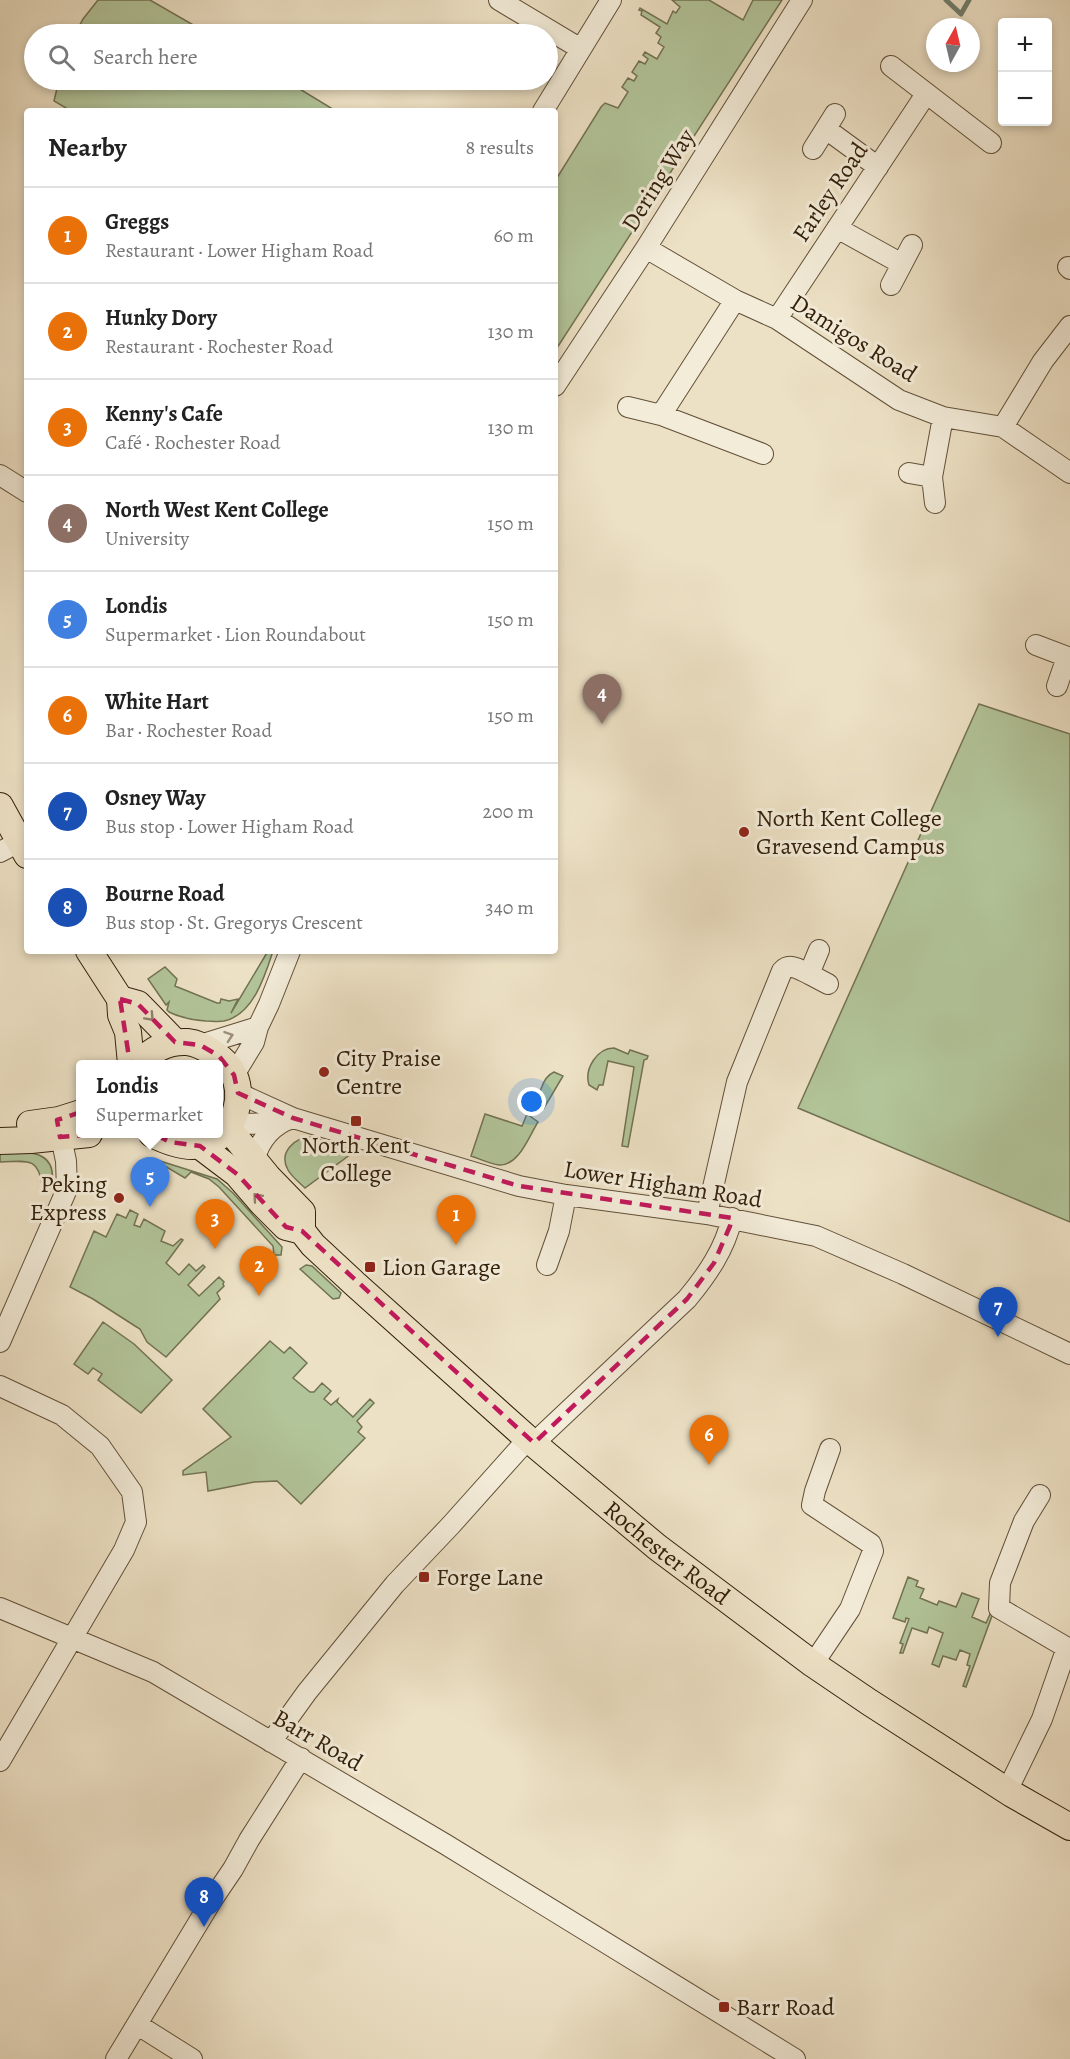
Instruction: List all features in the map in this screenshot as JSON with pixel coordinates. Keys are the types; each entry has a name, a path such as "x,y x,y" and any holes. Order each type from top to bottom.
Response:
{"main road":[{"path":"0,806 15,850"},
{"path":"90,954 120,999 121,1015 128,1032 131,1060"},
{"path":"120,999 138,1004 175,1042"},
{"path":"143,1060 153,1051 175,1042 200,1045 223,1060"},
{"path":"223,1060 230,1068 236,1084 235,1113 229,1126 223,1132"},
{"path":"0,1126 66,1123"},
{"path":"0,1141 66,1123"},
{"name":"Rochester Road","path":"229,1126 254,1160 302,1212 302,1231"},
{"path":"161,1138 170,1142 200,1146 216,1138"},
{"name":"Rochester Road","path":"200,1146 237,1174 286,1227 302,1231 313,1245 355,1284 531,1441 657,1547 813,1664 932,1744 1070,1827"}],"street":[{"path":"499,0 540,24"},
{"path":"558,87 611,0"},
{"name":"Dering Way","path":"558,382 646,248 802,0"},
{"path":"558,35 582,49"},
{"path":"891,66 991,143"},
{"path":"545,108 556,90"},
{"name":"Farley Road","path":"777,319 926,94"},
{"path":"813,149 831,122 878,167"},
{"path":"837,228 902,264"},
{"path":"891,285 912,245"},
{"name":"Damigos Road","path":"646,248 735,300 777,319 899,400 943,417 1003,427 1070,473"},
{"path":"661,415 735,300"},
{"path":"1003,427 1043,362 1070,326"},
{"path":"628,407 661,415 763,454"},
{"path":"935,503 932,477 943,417"},
{"path":"909,472 932,477"},
{"path":"0,475 24,490"},
{"path":"1036,645 1069,658 1057,686"},
{"path":"809,974 819,950"},
{"path":"236,1084 289,954"},
{"path":"707,1214 737,1082 782,971 790,966 828,984"},
{"path":"200,1045 258,1027"},
{"name":"Lower Higham Road","path":"236,1084 286,1120"},
{"path":"254,1160 264,1139 286,1120"},
{"name":"Lower Higham Road","path":"229,1126 286,1120 311,1122 493,1179 566,1196 707,1214 816,1236 838,1244 1070,1354"},
{"path":"0,1342 66,1193 66,1123"},
{"path":"547,1265 559,1231 566,1196"},
{"path":"271,1742 307,1692 395,1584 531,1441 687,1299 716,1260 732,1218"},
{"path":"0,1386 62,1415 100,1446 132,1492 136,1522 124,1550 0,1761"},
{"path":"813,1664 850,1609 873,1551 871,1544 812,1505 830,1449"},
{"path":"1007,1791 1042,1719 1065,1653 1064,1646 999,1608 1000,1583 1024,1521 1040,1495"},
{"name":"Barr Road","path":"0,1608 153,1672 445,1844 795,2059"},
{"path":"116,2059 301,1758"},
{"path":"138,2025 192,2059"}],"highlighted area":[{"path":"120,999 138,1004 175,1042 200,1045 219,1056 234,1075 238,1093 293,1118 519,1186 732,1218 714,1263 687,1299 534,1443 302,1231 286,1227 237,1174 200,1146 170,1142 148,1131 60,1137 57,1120 90,1109 119,1092 132,1077"}],"green space":[{"path":"98,0 150,0 192,24 80,24"},
{"path":"672,0 709,0 743,20 753,0 782,0 558,346 558,176 601,107 605,103 618,108 628,92 622,87 628,78 634,81 637,76 632,72 639,61 645,64 648,59 643,55 645,52 657,59 664,47 658,43 661,37 656,33 660,27 641,15 640,8 667,24 673,11 676,13 680,7"},
{"path":"57,90 301,90 331,108 66,108 54,101"},
{"path":"979,704 1070,734 1070,1222 798,1108"},
{"path":"266,954 272,954 266,972 250,1003 243,1011 224,1021 192,1019 169,1012 167,1010 169,1002 166,1005 148,979 165,967 177,979 175,986 217,1003 220,1003 221,999 229,1001 238,999 231,1013"},
{"path":"614,1048 628,1054 630,1050 648,1056 644,1060 628,1147 622,1146 634,1067 608,1061 603,1085 599,1085 597,1090 589,1085 588,1079 590,1066 597,1055"},
{"path":"554,1072 563,1076 544,1108 540,1099 541,1088 546,1078"},
{"path":"485,1114 522,1126 527,1114 538,1122 518,1156 506,1164 499,1165 471,1156"},
{"path":"312,1137 355,1151 305,1188 288,1170 285,1157 294,1143"},
{"path":"0,1152 30,1153 46,1159 51,1166 51,1189 42,1185 40,1175 34,1165 23,1161 0,1162"},
{"path":"157,1160 217,1179 233,1193 282,1247 281,1255 274,1255 273,1246 209,1179 191,1172 185,1178"},
{"path":"130,1210 138,1214 134,1225 140,1227 144,1219 165,1231 161,1241 173,1246 181,1239 183,1240 166,1263 179,1275 189,1264 196,1271 203,1265 205,1267 188,1285 199,1296 219,1277 224,1282 224,1286 217,1293 220,1299 166,1357 147,1342 140,1329 70,1287 94,1231 106,1237 117,1214 126,1218"},
{"path":"306,1265 312,1266 341,1293 339,1298 333,1299 300,1269"},
{"path":"103,1322 134,1344 172,1380 141,1413 98,1380 102,1374 93,1368 88,1374 74,1364"},
{"path":"270,1341 284,1353 290,1347 307,1363 293,1378 310,1392 314,1392 322,1383 331,1391 324,1399 331,1405 338,1399 337,1402 353,1417 370,1399 374,1403 357,1421 362,1427 358,1432 365,1438 301,1504 277,1481 254,1482 208,1491 206,1472 183,1475 183,1471 231,1437 203,1409"},
{"path":"908,1577 918,1581 916,1586 924,1589 920,1598 937,1605 939,1601 956,1607 962,1593 979,1599 972,1617 986,1623 991,1612 993,1613 966,1687 963,1686 970,1666 967,1665 970,1654 960,1650 956,1660 943,1656 939,1667 932,1664 943,1633 929,1627 927,1633 912,1628 903,1653 900,1653 903,1644 900,1643 909,1619 906,1618 905,1622 893,1618"}],"waterway":[{"path":"946,0 961,14 969,0"}],"place":[{"name":"North West Kent College","path":"602,724"},
{"name":"North Kent College Gravesend Campus","path":"744,832"},
{"name":"City Praise Centre","path":"324,1072"},
{"name":"North Kent College","path":"356,1121"},
{"name":"Peking Express","path":"119,1198"},
{"name":"Londis","path":"150,1207"},
{"name":"Greggs","path":"456,1245"},
{"name":"Kenny's Cafe","path":"215,1249"},
{"name":"Lion Garage","path":"370,1267"},
{"name":"Hunky Dory","path":"259,1296"},
{"name":"Osney Way","path":"998,1337"},
{"name":"White Hart","path":"709,1465"},
{"name":"Forge Lane","path":"424,1577"},
{"name":"Bourne Road","path":"204,1927"},
{"name":"Barr Road","path":"724,2007"}]}
